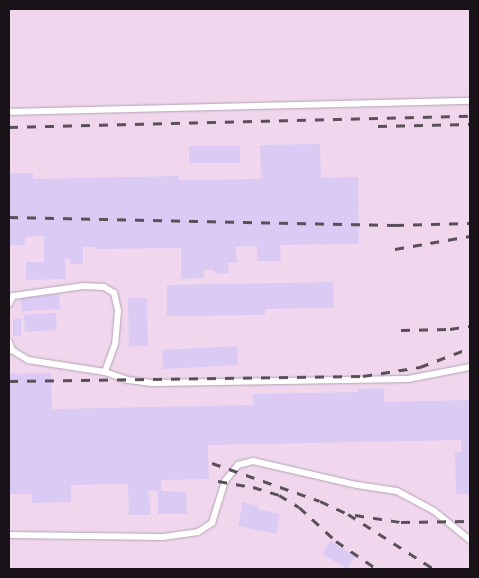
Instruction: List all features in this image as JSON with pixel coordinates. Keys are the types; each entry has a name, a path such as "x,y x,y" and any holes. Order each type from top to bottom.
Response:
{"lane":[{"path":"9,112 470,101"},
{"path":"9,304 14,296 83,286 104,287 114,293 118,311 115,344 105,372"},
{"path":"9,342 12,350 28,360 105,372 128,380 154,382 408,379 470,366"},
{"path":"9,535 163,537 198,532 212,523 225,481 238,465 253,461 357,485 396,491 434,511 470,540"}],"shaded area":[{"path":"9,9 470,9 470,569 9,569"}],"building":[{"path":"320,144 321,178 358,177 359,244 280,245 281,261 257,261 257,246 236,247 237,263 228,263 229,273 215,274 214,270 203,270 204,278 181,279 181,248 95,249 95,247 83,247 83,264 70,264 70,259 65,259 66,279 26,280 26,262 44,262 44,236 25,237 25,245 9,245 9,173 33,173 33,179 179,176 179,180 261,179 260,145"},
{"path":"189,146 240,146 240,163 189,163"},
{"path":"333,282 334,308 265,309 265,315 167,316 167,285"},
{"path":"59,294 60,309 22,312 21,297"},
{"path":"128,298 147,298 148,346 129,346"},
{"path":"56,313 57,330 25,332 24,315"},
{"path":"13,319 21,319 21,336 13,336"},
{"path":"237,346 238,365 163,369 162,350"},
{"path":"51,373 52,409 253,405 253,394 358,392 357,389 384,388 384,402 470,400 470,494 456,494 455,452 461,452 461,440 208,445 209,479 161,480 161,491 186,492 187,514 158,514 158,491 148,491 151,515 129,515 128,484 71,485 71,502 32,503 32,494 9,494 9,374"},
{"path":"243,502 258,506 258,509 280,514 276,534 238,526"},
{"path":"330,541 355,556 347,569 322,554"}],"railway":[{"path":"9,127 470,116"},
{"path":"378,126 470,124"},
{"path":"9,217 395,225 470,223"},
{"path":"395,249 470,236"},
{"path":"401,330 450,329 470,326"},
{"path":"9,381 363,376 420,367 470,348"},
{"path":"212,463 320,501 348,514 434,569"},
{"path":"218,481 253,487 279,495 299,507 336,541 377,569"},
{"path":"355,515 401,522 470,521"}]}
